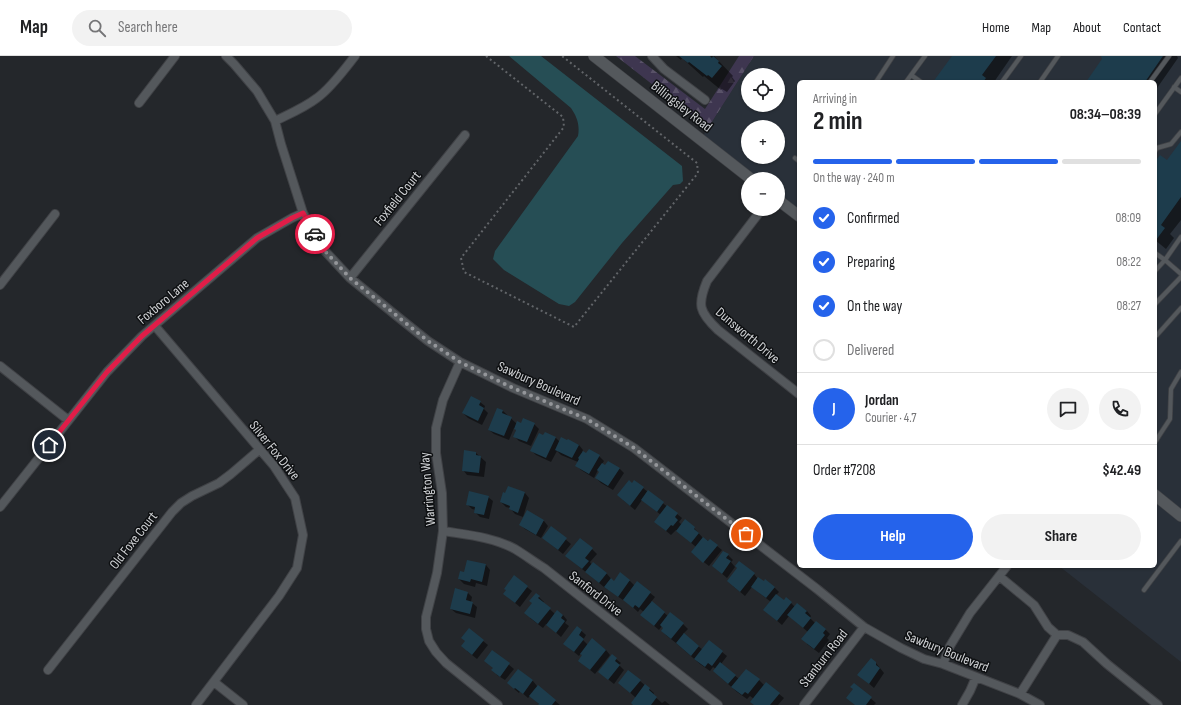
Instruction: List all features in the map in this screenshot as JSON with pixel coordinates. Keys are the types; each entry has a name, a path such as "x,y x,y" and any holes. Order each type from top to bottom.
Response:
{"street":[{"path":"139,103 175,56"},
{"name":"Sawbury Boulevard","path":"226,56 257,91 275,121 303,213 325,251 350,278 428,341 460,362 513,388 587,419 634,448 811,584 864,627 924,659 943,664 1020,694 1040,705"},
{"path":"275,121 318,98 355,56"},
{"name":"Billingsley Road","path":"594,56 742,172"},
{"path":"652,56 664,69 705,100"},
{"name":"Foxfield Court","path":"350,278 465,135"},
{"path":"785,205 797,214"},
{"name":"Foxboro Lane","path":"0,507 107,372 142,336 257,238 303,213"},
{"path":"0,285 55,214"},
{"name":"Dunsworth Drive","path":"757,216 707,280 702,293 700,306 707,320 718,330 797,392"},
{"name":"Silver Fox Drive","path":"155,326 274,466 295,498 303,535 297,568 279,596 196,705"},
{"name":"Warrington Way","path":"460,362 443,400 436,428 436,453 442,493 443,531 437,572 426,617 426,629 429,641 446,663 498,705"},
{"path":"0,366 68,420"},
{"name":"Old Foxe Court","path":"48,670 172,512 181,503 192,496 219,483 259,450"},
{"path":"1157,497 1181,516"},
{"name":"Sanford Drive","path":"443,531 477,536 515,549 544,568 718,705"},
{"path":"943,664 950,646 970,613 1005,568"},
{"path":"999,576 1034,605 1048,627 1057,635 1068,636 1083,642 1107,664 1158,705"},
{"name":"Stanburn Road","path":"804,705 864,627"},
{"path":"1020,694 1057,635"},
{"path":"962,705 976,677"},
{"path":"214,682 242,705"}],"lane":[{"path":"877,80 893,56"},
{"path":"907,80 924,56"},
{"path":"1003,80 1021,56"},
{"path":"1041,80 1058,56"},
{"path":"1151,80 1169,56"},
{"path":"911,75 918,80"},
{"path":"1157,111 1181,78"},
{"path":"1174,87 1181,92"},
{"path":"1157,148 1171,144 1181,132"},
{"path":"1157,269 1181,237"},
{"path":"1157,254 1181,276 1157,302"},
{"path":"1157,335 1181,308"},
{"path":"1157,439 1170,419 1170,389 1181,372"},
{"path":"1144,590 1181,542"}],"path":[{"path":"486,56 563,116 564,127 460,258 464,272 574,327 698,173 697,163 562,56"}],"shaded area":[{"path":"754,56 1181,56 1181,662 1062,568 1157,568 1157,80 797,80 797,214 785,205 785,172 742,172 701,139 741,76 741,112 785,112 785,68 746,68"}],"green space":[{"path":"616,56 635,56 705,109 739,56 754,56 746,68 741,68 741,76 708,128"}],"water":[{"path":"509,56 541,56 682,166 683,181 680,184 673,185 622,243 575,302 569,306 559,304 504,270 493,259 495,251 578,136 579,132 578,121 571,108"}],"building":[{"path":"679,56 710,56 712,58 713,56 722,66 712,78"},
{"path":"952,56 996,56 982,75 986,78 984,80 934,80"},
{"path":"1101,56 1163,56 1146,80 1087,80 1102,59"},
{"path":"1181,141 1181,197 1161,225 1165,228 1157,239 1157,159 1160,155 1167,160"},
{"path":"471,396 481,401 479,405 484,408 478,421 462,413"},
{"path":"497,408 503,410 502,413 512,417 504,436 488,430"},
{"path":"523,418 535,423 527,442 513,437 516,430 514,429 517,421 521,423"},
{"path":"545,432 556,437 546,458 530,451 539,433 543,435"},
{"path":"561,437 579,445 572,458 555,450"},
{"path":"589,449 600,455 589,474 575,466 583,451 586,453"},
{"path":"464,450 476,452 476,455 481,456 479,473 462,471"},
{"path":"608,461 620,468 608,486 595,478 599,472 597,470 602,463 605,465"},
{"path":"629,480 632,483 634,480 644,487 630,506 617,495"},
{"path":"508,486 525,492 518,513 509,509 510,506 500,502 503,492 505,493"},
{"path":"648,490 664,502 657,512 641,500"},
{"path":"469,491 489,496 484,515 474,513 475,507 466,505"},
{"path":"667,505 678,513 675,517 678,520 666,531 654,522"},
{"path":"527,510 544,520 536,535 519,525"},
{"path":"685,519 695,527 694,529 699,533 691,543 676,531"},
{"path":"551,526 567,538 558,550 542,538"},
{"path":"703,537 708,541 710,539 718,545 703,563 691,552"},
{"path":"580,538 593,548 585,558 589,561 582,569 565,556"},
{"path":"723,551 729,554 726,558 731,561 722,574 712,566"},
{"path":"467,560 486,564 482,582 471,579 470,582 458,579 460,571 464,572"},
{"path":"739,561 755,573 740,592 727,581 737,568 735,566"},
{"path":"593,562 607,573 599,583 585,572"},
{"path":"620,572 630,580 618,597 604,587 611,578 614,581"},
{"path":"514,575 528,586 515,603 503,594 506,590 504,589"},
{"path":"758,577 764,581 765,579 775,587 766,598 751,587"},
{"path":"637,581 651,592 639,608 635,605 633,608 623,600"},
{"path":"455,588 468,592 466,600 473,602 470,614 450,609"},
{"path":"536,593 540,596 538,598 551,608 538,624 524,613 532,603 529,601"},
{"path":"776,594 784,600 786,597 792,602 777,621 763,610"},
{"path":"652,601 665,612 654,626 640,615"},
{"path":"797,603 807,611 805,613 811,618 803,628 787,615"},
{"path":"557,610 563,615 561,618 565,621 556,633 546,625"},
{"path":"670,612 684,623 671,639 661,631 663,628 660,625"},
{"path":"816,621 826,629 823,633 825,635 814,649 801,639"},
{"path":"577,626 582,630 579,635 584,639 574,652 563,644"},
{"path":"469,628 484,640 472,655 461,646 465,641 461,638"},
{"path":"684,633 699,646 691,656 676,643"},
{"path":"592,638 606,650 590,670 578,661 582,655 580,654"},
{"path":"709,640 723,651 712,666 708,663 705,667 694,659"},
{"path":"492,650 510,663 500,677 491,670 493,668 484,661"},
{"path":"612,654 617,658 615,661 620,665 608,680 598,672"},
{"path":"871,658 880,668 869,684 857,675"},
{"path":"720,662 736,675 728,684 713,671"},
{"path":"518,669 533,680 523,694 507,683"},
{"path":"746,669 760,679 748,694 745,692 742,695 731,687"},
{"path":"628,670 641,680 630,693 618,683"},
{"path":"766,682 780,693 770,705 754,705 750,702"},
{"path":"854,683 872,697 866,705 855,705 846,698 853,689 850,687"},
{"path":"645,684 657,697 651,705 633,705 631,703"},
{"path":"538,685 556,700 552,705 538,705 539,704 529,696"}],"way so far":[{"path":"315,234 325,251 350,278 428,341 460,362 513,388 587,419 634,448 746,534"}],"route":[{"path":"49,445 107,372 142,336 257,238 303,213 315,234"}]}
